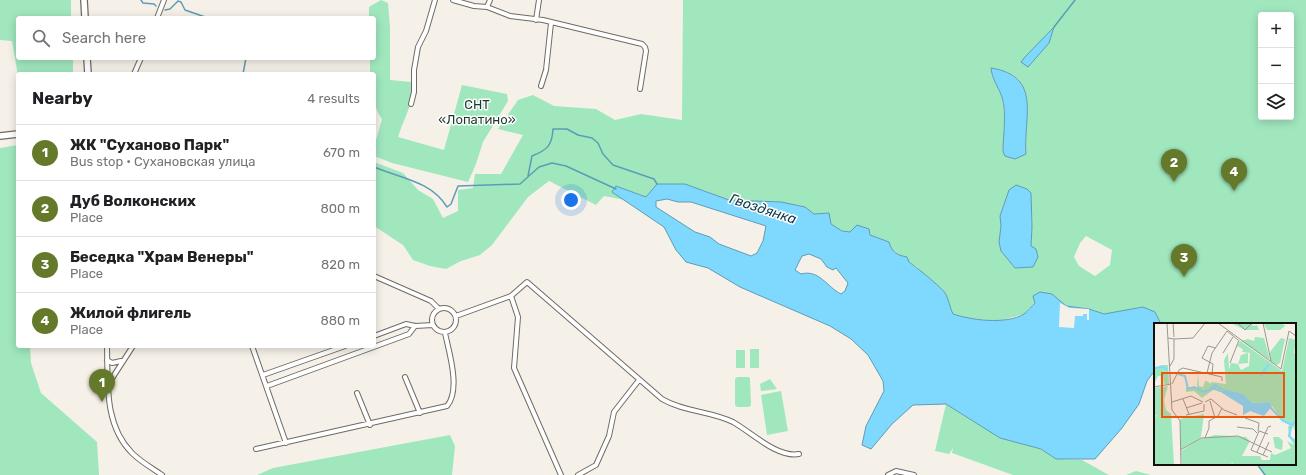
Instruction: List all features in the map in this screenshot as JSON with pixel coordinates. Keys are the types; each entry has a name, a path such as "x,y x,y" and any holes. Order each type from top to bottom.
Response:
{"street":[{"path":"84,0 85,16"},
{"path":"158,16 164,0"},
{"path":"410,104 414,92 414,70 418,47 426,31 434,0"},
{"path":"453,0 474,6 487,7 510,16 551,23 642,44 646,47 640,89"},
{"path":"487,7 490,0"},
{"path":"536,20 539,0"},
{"path":"541,86 546,70 551,23"},
{"path":"87,60 88,72"},
{"path":"135,72 140,60"},
{"path":"0,136 16,134"},
{"path":"376,277 431,301 439,309"},
{"path":"456,316 511,296 527,282 639,380 669,403 733,422 778,450 794,455 799,454"},
{"path":"511,296 518,317 514,368 562,475"},
{"path":"447,308 456,316 454,328 445,333 437,330 433,324 433,314 439,309 447,308"},
{"path":"376,335 406,324 415,326 433,324"},
{"path":"376,346 409,334 415,326"},
{"path":"256,449 370,425 447,406 450,402 454,378 445,333"},
{"path":"107,348 111,414 117,433 134,454 162,475"},
{"path":"108,384 132,348"},
{"path":"253,348 286,443"},
{"path":"263,375 339,348"},
{"path":"267,386 371,348"},
{"path":"107,360 112,363 118,363 123,360"},
{"path":"405,377 420,413"},
{"path":"578,475 596,465 609,436 614,412 639,380"},
{"path":"357,393 370,425"},
{"path":"888,475 896,471 914,475"}],"green space":[{"path":"0,0 71,0 71,16 16,16 16,60 73,60 73,72 17,72 12,41 0,40"},
{"name":"СНТ «Лопатино»","path":"381,0 388,3 390,28 390,80 411,82 412,96 398,137 444,150 462,85 507,94 508,101 483,142 468,182 392,163 376,157 376,140 382,119 376,106 376,72 370,72 370,60 376,60 376,16 369,16 369,7"},
{"path":"683,0 1306,0 1306,475 1265,475 1258,465 1296,465 1296,323 1160,323 1155,312 1143,307 1104,314 1089,309 1066,306 1052,294 1035,302 1024,314 999,321 964,318 953,314 948,305 946,294 924,276 917,267 892,250 889,242 870,235 842,231 831,224 828,213 814,214 805,207 781,202 729,200 703,190 646,197 616,186 613,192 625,200 604,196 596,205 549,181 528,197 492,245 480,255 461,261 446,269 430,266 413,260 403,245 376,227 376,163 403,173 418,190 433,199 443,218 458,211 458,190 473,188 475,174 501,174 523,135 498,129 518,100 533,95 554,106 596,109 615,120 641,114 682,120","holes":["991,68 1007,72 1018,79 1024,89 1027,100 1026,154 1003,152 1003,105 1001,94","1027,189 1031,193 1031,246 1015,268 1001,251 999,242 1001,226 1000,216 1009,190","1086,236 1112,250 1110,265 1095,276 1079,266 1074,257 1080,243"]},
{"path":"16,145 16,348 30,348 31,363 41,393 97,442 99,475 0,475 0,148"},
{"path":"750,349 759,349 759,368 750,368"},
{"path":"736,350 745,350 745,368 736,368"},
{"path":"737,377 749,377 750,379 751,405 749,407 737,407 735,405 735,379"},
{"path":"770,379 777,389 761,391 760,384"},
{"path":"781,391 788,431 767,435 761,395"},
{"path":"946,404 1000,438 1041,449 1056,459 1082,460 1109,475 1013,475 952,453 953,448 949,454 935,451"},
{"path":"450,435 455,446 452,475 257,475 273,468"},
{"path":"1136,471 1151,475 1126,475"}],"water":[{"path":"1054,27 1049,43 1028,67 1021,62 1024,58"},
{"path":"991,68 1007,73 1018,80 1024,89 1027,100 1026,154 1015,159 1005,156 1003,152 1005,117 1002,97"},
{"path":"657,184 685,184 729,200 781,202 805,207 814,214 829,213 831,224 842,231 850,232 857,225 869,229 870,235 889,242 895,252 907,257 909,262 943,290 953,314 960,316 979,320 998,320 1017,317 1024,314 1035,303 1033,296 1040,292 1052,294 1066,306 1089,309 1104,314 1143,307 1155,312 1160,323 1154,323 1154,373 1147,381 1139,404 1122,428 1095,459 1056,459 1041,449 1000,438 946,404 913,405 892,424 871,449 862,445 866,426 884,391 883,381 868,355 851,339 830,326 740,287 708,268 686,262 676,250 664,227 612,192 616,186 646,197","holes":["667,199 678,202 691,202 766,226 763,241 757,253 751,256 719,244 710,237 695,232 656,207 656,201","809,254 821,259 827,267 833,270 836,268 848,283 845,291 841,294 818,276 807,273 801,274 795,270 802,256"]},
{"path":"1016,185 1027,189 1031,193 1031,246 1036,249 1038,257 1033,267 1015,268 1001,251 999,242 1001,226 1000,216 1009,190"}],"pier":[{"path":"1060,303 1070,308 1089,309 1089,320 1087,320 1087,314 1083,314 1083,316 1075,316 1074,328 1059,327"}],"waterway":[{"name":"Гвоздянка","path":"141,0 143,3 154,4 156,6"},
{"path":"1054,27 1075,0"},
{"name":"Гвоздянка","path":"165,10 170,9 178,1 181,2 185,10 202,16"},
{"name":"Гвоздянка","path":"243,72 246,60"},
{"path":"528,176 532,156 548,147 553,129 567,129 578,135 592,138 598,143 603,154 613,165 654,179 657,184"},
{"name":"Гвоздянка","path":"376,168 424,186 440,198 447,207 451,204 458,186 520,184 539,167 552,163 566,166 616,189"},
{"name":"Гвоздянка","path":"1258,465 1265,475"}],"place":[{"name":"Дуб Волконских","path":"1174,182"},
{"name":"Жилой флигель","path":"1234,191"},
{"name":"Беседка \"Храм Венеры\"","path":"1184,277"},
{"name":"ЖК \"Суханово Парк\"","path":"102,402"}]}
